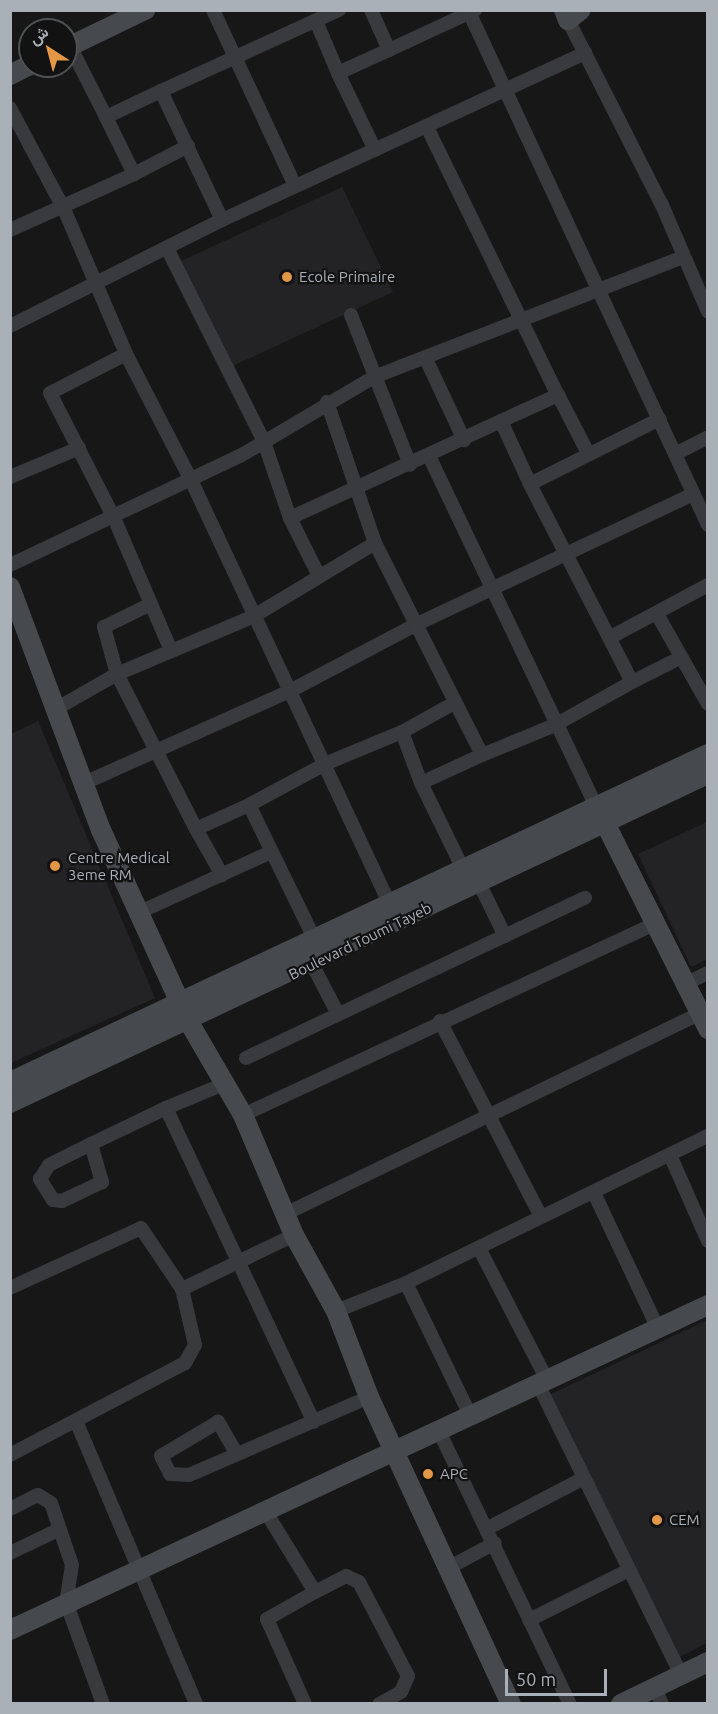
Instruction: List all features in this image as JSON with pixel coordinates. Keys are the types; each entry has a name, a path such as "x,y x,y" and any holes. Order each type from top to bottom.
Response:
{"street":[{"path":"78,42 145,10"},
{"path":"213,10 295,186"},
{"path":"106,117 339,10"},
{"path":"371,10 389,50"},
{"path":"338,73 470,11 504,90 708,525"},
{"path":"571,14 585,53 708,312"},
{"path":"316,21 375,150"},
{"path":"10,327 222,220 585,53"},
{"path":"78,65 134,174"},
{"path":"161,92 222,220"},
{"path":"10,108 64,209 93,284 191,480 290,691 327,763 389,903"},
{"path":"427,127 519,319 587,451"},
{"path":"10,230 64,209 188,146"},
{"path":"167,248 264,442 290,518 318,574"},
{"path":"10,565 191,480 264,442 327,402 374,377 683,257"},
{"path":"351,315 410,465"},
{"path":"126,354 50,393 114,518 149,605 170,648"},
{"path":"425,357 464,440"},
{"path":"290,518 410,465 558,395"},
{"path":"327,402 375,543 482,755"},
{"path":"530,484 587,451 660,419"},
{"path":"501,421 565,556 611,637 632,682"},
{"path":"675,454 708,437"},
{"path":"10,477 79,448"},
{"path":"285,1214 488,1115 704,1021 555,725 429,456"},
{"path":"82,784 158,753 290,691 415,625 693,494"},
{"path":"54,710 117,674 170,648 254,616 318,574 375,543"},
{"path":"611,637 708,585"},
{"path":"10,587 82,784 180,1003 243,1115 294,1235 336,1311 369,1397 511,1704"},
{"path":"149,605 104,627 117,674 222,875"},
{"path":"657,614 708,704"},
{"path":"421,783 555,725 680,658"},
{"path":"196,829 249,805 327,763 402,732 454,703"},
{"path":"402,732 421,783 463,869"},
{"name":"Boulevard Toumi Tayeb","path":"10,1103 190,1023 479,883 708,754"},
{"name":"Boulevard Toumi Tayeb","path":"10,1082 463,869 708,774"},
{"path":"249,805 314,938"},
{"path":"140,912 271,852"},
{"path":"479,883 505,936"},
{"path":"246,1058 585,898"},
{"path":"243,1115 656,922"},
{"path":"312,964 338,1014"},
{"path":"685,984 708,973"},
{"path":"440,1021 541,1217"},
{"path":"91,1144 102,1182 62,1202 53,1200 40,1179 42,1172 91,1144 166,1108 224,1084"},
{"path":"166,1108 242,1262 314,1422"},
{"path":"336,1311 406,1283 708,1136"},
{"path":"670,1155 708,1241"},
{"path":"594,1193 657,1326"},
{"path":"10,1455 185,1363 195,1345 195,1327 182,1289 145,1230 136,1227 12,1283"},
{"path":"182,1289 294,1235"},
{"path":"479,1248 542,1380 582,1479 681,1675"},
{"path":"406,1283 469,1413"},
{"path":"10,1630 135,1568 657,1326 708,1305"},
{"path":"235,1451 218,1422 161,1456 170,1474 180,1478 235,1451 314,1422 369,1397"},
{"path":"76,1421 135,1568 196,1704"},
{"path":"438,1429 488,1528 570,1704"},
{"path":"488,1528 582,1479"},
{"path":"10,1509 38,1495 46,1498 60,1529 73,1576 66,1602 103,1704"},
{"path":"264,1509 315,1592"},
{"path":"10,1553 60,1529"},
{"path":"448,1568 495,1544"},
{"path":"529,1620 627,1571"},
{"path":"305,1704 267,1619 346,1576 359,1582 408,1676 401,1692 379,1704"},
{"path":"621,1704 658,1696 681,1675 708,1662"}],"shaded area":[{"name":"Ecole Primaire","path":"342,187 393,292 233,366 181,261"},
{"name":"Centre Medical 3eme RM","path":"38,721 155,998 11,1063 11,734"},
{"path":"707,822 707,959 691,967 638,854"},
{"name":"CEM","path":"707,1320 707,1643 676,1659 545,1397"}],"place":[{"name":"Ecole Primaire","path":"287,277"},
{"name":"Centre Medical 3eme RM","path":"55,866"},
{"name":"APC","path":"428,1474"},
{"name":"CEM","path":"657,1520"}]}
